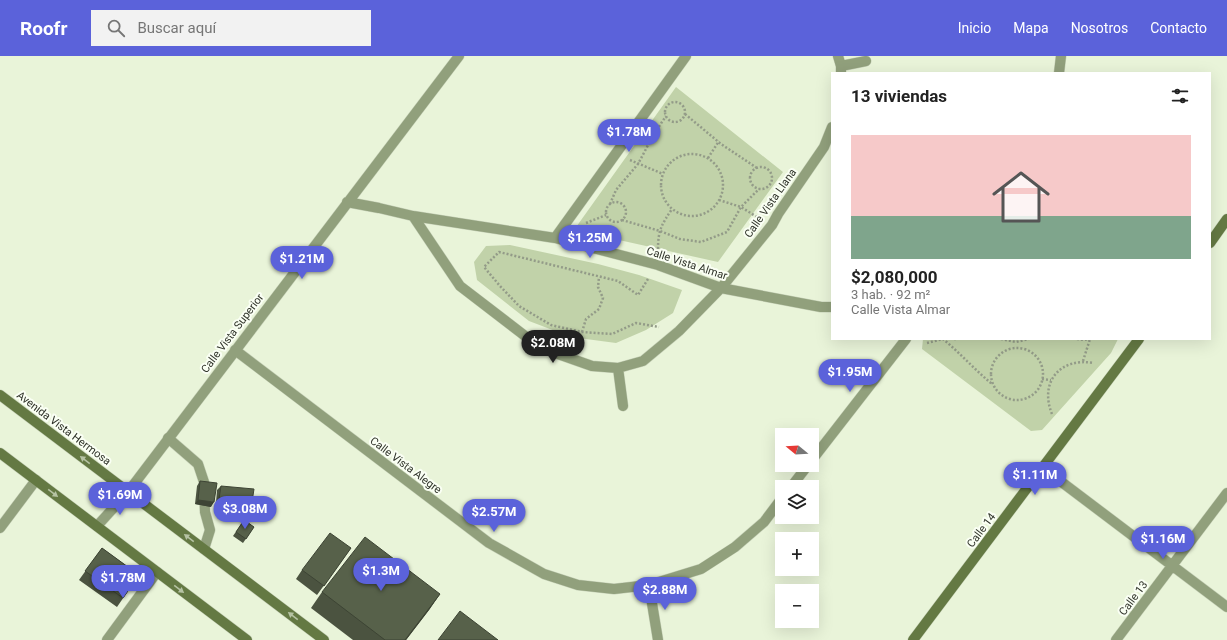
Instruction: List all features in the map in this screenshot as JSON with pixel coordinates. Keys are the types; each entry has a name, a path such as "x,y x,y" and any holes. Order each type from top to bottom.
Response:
{"street":[{"name":"Calle Vista Superior","path":"97,526 128,492 459,56"},
{"path":"555,238 686,56"},
{"path":"1060,72 1061,56"},
{"path":"840,65 866,61"},
{"name":"Calle Vista Llana","path":"618,368 643,361 679,331 721,288 772,225 824,147 831,130"},
{"name":"Calle Vista Almar","path":"347,202 413,216 555,238 658,265 721,288 831,308"},
{"path":"413,216 460,286 530,339 558,354 592,366 618,368 623,406"},
{"path":"1211,242 1227,219"},
{"path":"819,451 905,340"},
{"name":"Calle 14","path":"913,640 1138,340"},
{"name":"Calle Vista Alegre","path":"235,350 489,543 544,574 578,585 614,589 649,585 701,569 735,547 764,522 775,507"},
{"name":"Avenida Vista Hermosa","path":"0,395 324,640"},
{"path":"168,438 198,464 204,482 205,512 210,530 204,549"},
{"path":"0,453 247,640"},
{"path":"1043,468 1227,607"},
{"path":"796,480 803,472"},
{"path":"0,528 36,480"},
{"name":"Calle 13","path":"1116,640 1227,493"},
{"path":"107,640 157,572"},
{"path":"649,585 658,640"}],"path":[{"path":"685,114 681,120 675,122 669,120 665,111 668,104 677,102 683,105 685,114 719,141 757,168"},
{"path":"666,116 654,134 638,164 616,190 607,209 606,215 613,222 622,220 660,231 680,239 701,242 727,232 741,207 759,189"},
{"path":"708,158 719,141"},
{"path":"692,153 703,155 718,166 724,185 722,196 717,205 708,212 698,216 687,216 672,209 663,196 661,186 663,174 667,166 674,159 682,155 692,153"},
{"path":"615,154 663,174"},
{"path":"757,168 765,168 772,176 772,180 766,188 759,189 753,186 750,180 751,172 757,168"},
{"path":"719,200 741,207"},
{"path":"610,204 614,202 620,203 625,208 625,214 622,220"},
{"path":"672,209 664,221 658,236 658,265 638,295 618,281 499,252 484,267 519,306 551,325 582,332 612,334 636,323 679,331"},
{"path":"582,332 586,318 599,308 604,298 598,287 599,276"},
{"path":"927,343 939,340"},
{"path":"944,340 957,350 969,364 993,385 997,391 1004,397 1012,400 1028,398 1035,393 1042,379 1040,363 1035,356 1028,351 1016,348 1003,352 996,358 992,366 991,375 993,385"},
{"path":"1005,340 1016,342 1025,340"},
{"path":"1083,361 1089,340"},
{"path":"1016,342 1016,348"},
{"path":"1052,414 1048,404 1047,394 1051,380 1055,374 1063,366 1073,362 1083,361 1094,363"},
{"path":"1042,379 1051,380"}],"green space":[{"path":"676,87 783,172 718,262 574,230"},
{"path":"510,245 598,264 639,275 682,290 673,313 646,330 616,343 571,337 529,321 477,280 474,262 486,246"},
{"path":"923,340 1118,340 1111,353 1042,430 1031,431 922,349"}],"building":[{"path":"200,481 217,483 214,502 198,500"},
{"path":"221,486 254,489 252,502 219,499"},
{"path":"244,520 254,527 246,539 236,532"},
{"path":"330,533 351,548 324,586 302,570"},
{"path":"365,537 440,594 405,640 385,640 322,592"},
{"path":"102,548 139,575 123,598 85,571"},
{"path":"460,611 498,640 438,640"}]}
